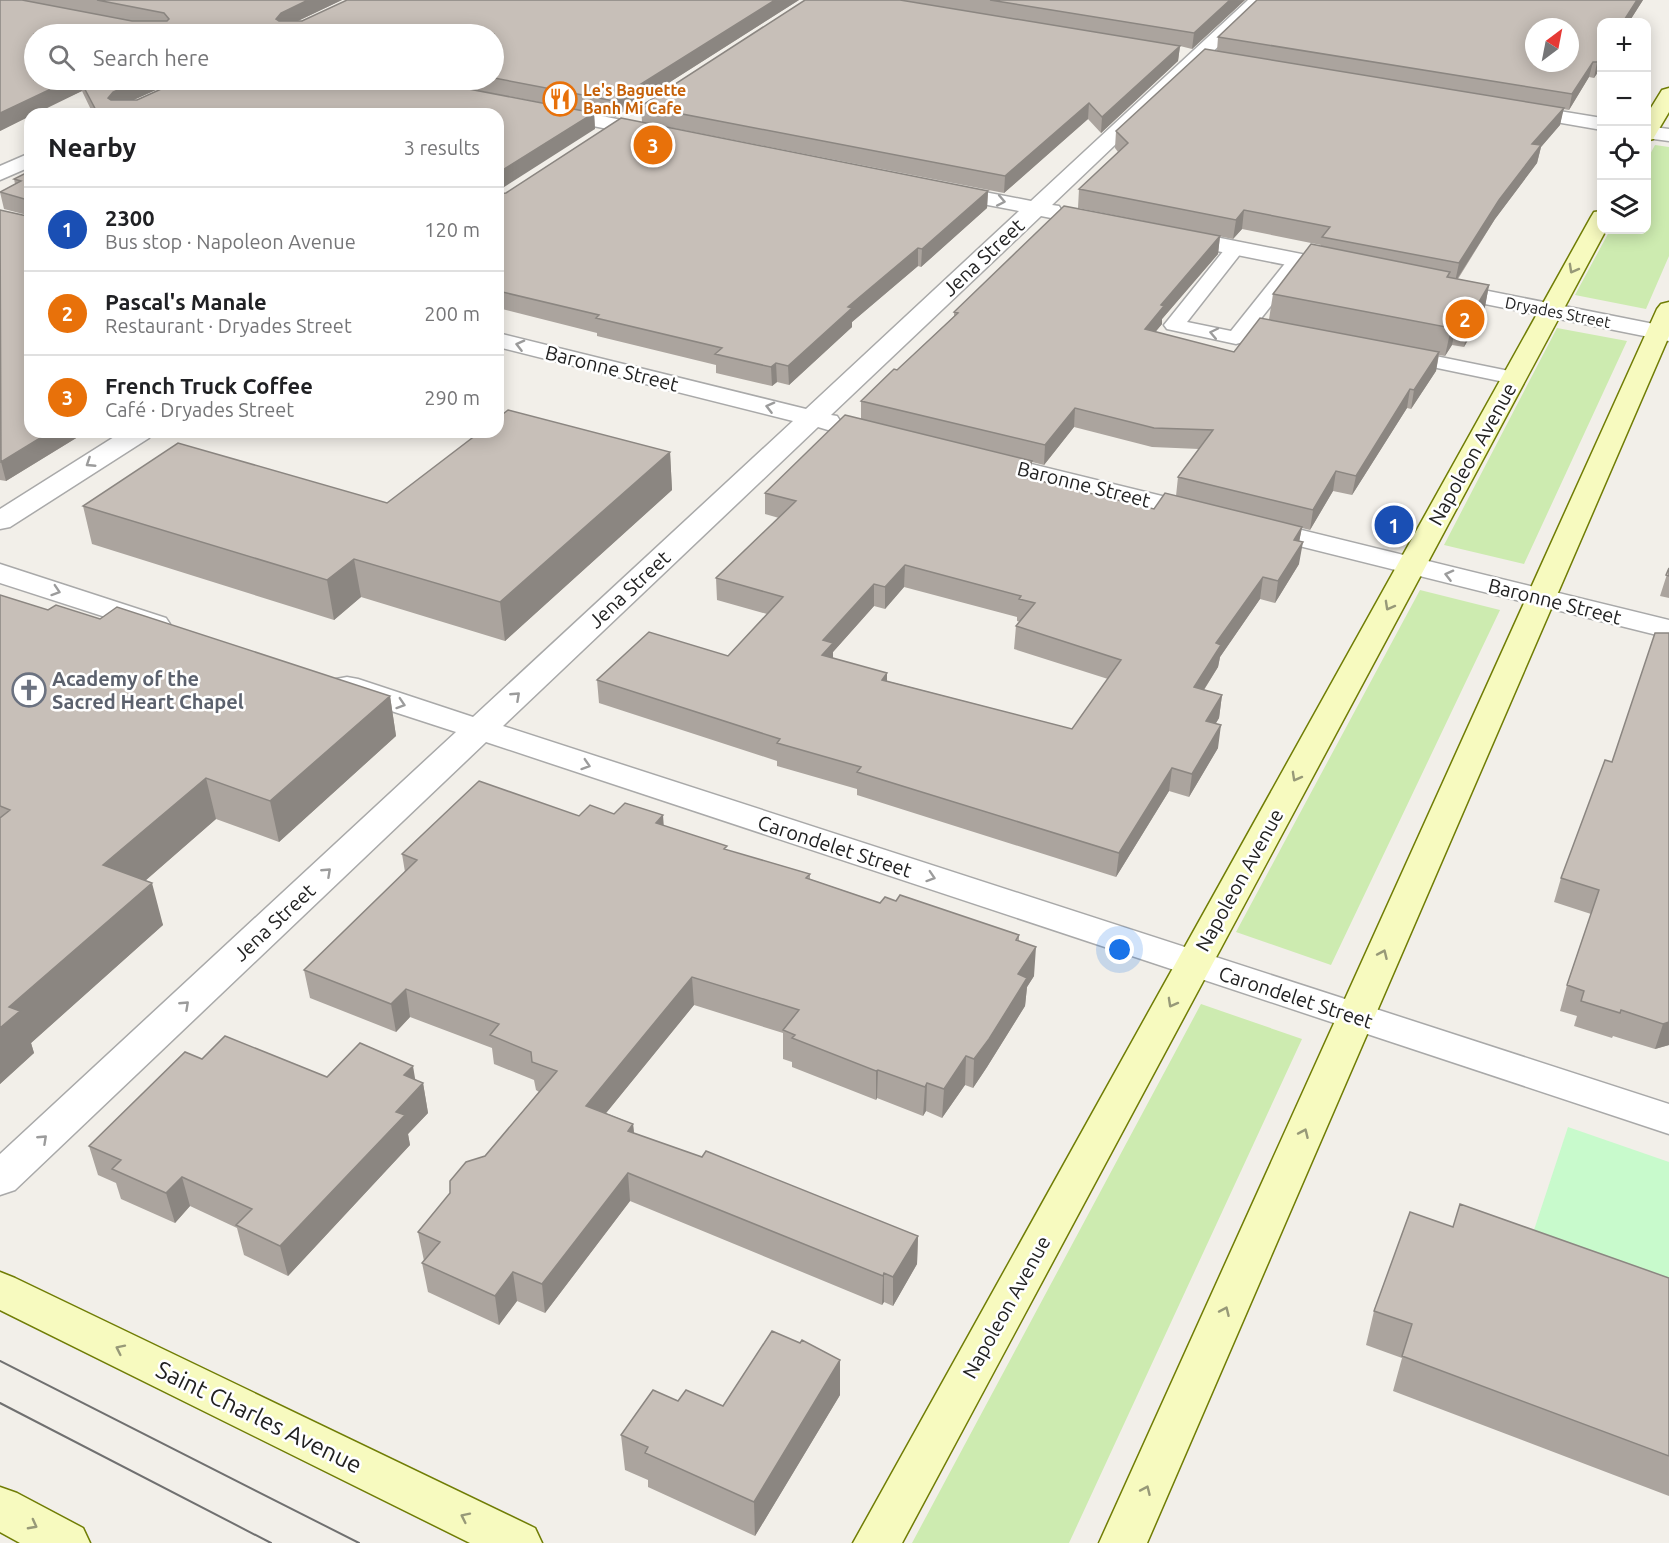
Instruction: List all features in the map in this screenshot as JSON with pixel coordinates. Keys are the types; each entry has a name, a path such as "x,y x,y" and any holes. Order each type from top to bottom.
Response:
{"main road":[{"path":"1651,126 1669,94"},
{"name":"Napoleon Avenue","path":"877,1543 1597,227"},
{"path":"1123,1543 1541,597 1666,325"},
{"name":"Saint Charles Avenue","path":"0,1290 518,1543"},
{"path":"0,1508 66,1543"}],"street":[{"name":"Jena Street","path":"0,1179 1258,0"},
{"path":"526,107 677,137"},
{"path":"1497,107 1597,123"},
{"path":"599,138 639,113"},
{"path":"1651,133 1669,135"},
{"path":"0,174 24,162"},
{"path":"920,185 1069,215"},
{"path":"1158,233 1367,274"},
{"name":"Dryades Street","path":"1424,285 1551,310 1666,325"},
{"name":"Baronne Street","path":"504,341 858,429"},
{"path":"0,521 131,438"},
{"name":"Baronne Street","path":"962,454 1669,629"},
{"path":"0,573 189,635"},
{"name":"Carondelet Street","path":"312,675 1669,1119"}],"lane":[{"path":"1236,248 1174,325 1236,338 1298,260"},
{"path":"1247,325 1305,336"},
{"path":"1386,352 1514,378"}],"green space":[{"path":"1655,145 1669,147 1669,256 1646,309 1575,295 1608,234 1651,234 1651,152"},
{"path":"1557,328 1627,341 1524,564 1444,545"},
{"path":"1420,590 1500,610 1331,965 1236,932"},
{"path":"1201,1004 1302,1039 1069,1543 912,1543"},
{"path":"1568,1127 1669,1162 1669,1289 1531,1239"}],"building":[{"path":"0,0 22,0 132,21 167,21 169,19 164,13 97,0 308,0 281,13 276,19 302,21 347,0 775,0 614,101 504,80 504,24 24,24 24,90 49,90 0,113"},
{"path":"805,0 900,0 1180,46 1102,117 1089,103 1005,176 641,106"},
{"path":"990,0 1230,0 1194,33"},
{"path":"1257,0 1637,0 1626,18 1597,18 1597,62 1593,62 1572,94 1218,37"},
{"path":"1205,49 1564,108 1532,144 1541,145 1499,200 1459,263 1322,237 1330,227 1244,210 1236,220 1079,189 1128,143 1116,131"},
{"path":"85,90 118,90 108,98 137,100 159,90 474,90 594,113 504,169 504,108 95,108"},
{"path":"621,118 988,191 922,249 918,248 848,307 852,308 788,366 776,363 771,367 715,354 722,348 596,318 599,315 504,292 504,193"},
{"path":"24,174 24,199 0,192 21,181 14,179"},
{"path":"1064,206 1220,236 1161,305 1164,306 1145,329 1234,352 1260,318 1439,352 1414,390 1410,389 1356,476 1336,471 1313,510 1178,477 1213,430 1154,428 1075,408 1045,445 861,401 958,313 954,312"},
{"path":"0,210 24,215 24,438 40,438 1,462"},
{"path":"1311,244 1450,272 1447,277 1489,285 1469,319 1458,317 1451,328 1273,294"},
{"path":"508,410 670,452 500,602 354,559 327,580 83,506 178,443 387,503 472,438 504,438 504,413"},
{"path":"845,415 1032,461 1020,476 1154,509 1165,493 1302,527 1294,540 1303,542 1278,581 1263,577 1216,643 1221,645 1194,687 1222,695 1206,721 1221,725 1192,774 1172,768 1119,853 857,772 861,767 777,743 780,739 597,680 649,632 728,656 783,597 716,578 796,501 765,493","holes":["905,565 1021,596 1019,599 1035,603 1016,626 1121,660 1072,729 882,680 887,673 822,655 833,643 823,640 874,584 885,587"]},
{"path":"0,595 48,610 56,605 100,619 117,607 390,696 270,801 206,778 103,865 152,883 9,1007 20,1011 0,1028 0,818 10,810 0,806"},
{"path":"1655,633 1669,633 1669,1022 1663,1024 1621,1010 1620,1013 1581,1001 1584,991 1567,985 1599,890 1561,878 1605,760 1612,762"},
{"path":"479,781 579,816 590,805 614,814 625,803 663,815 656,823 727,846 724,849 810,874 806,878 880,903 885,897 896,901 900,895 1019,935 1016,940 1036,947 1018,974 1027,978 989,1039 974,1059 966,1056 944,1089 927,1083 925,1087 876,1071 792,1038 795,1035 783,1030 799,1010 692,977 586,1106 633,1124 628,1131 702,1157 706,1151 918,1236 893,1277 884,1273 883,1276 628,1173 542,1284 513,1272 495,1296 422,1263 440,1242 418,1232 450,1193 450,1181 466,1162 485,1156 557,1071 532,1062 531,1052 490,1035 499,1024 406,989 391,1004 304,970 417,860 402,854"},
{"path":"225,1036 327,1077 360,1043 413,1066 404,1075 423,1083 396,1112 405,1115 280,1246 236,1225 252,1209 182,1177 166,1193 112,1169 121,1160 89,1146 185,1052 202,1059"},
{"path":"1460,1204 1669,1278 1669,1456 1402,1356 1412,1324 1374,1311 1410,1212 1453,1227"},
{"path":"772,1331 800,1343 802,1340 840,1360 754,1502 645,1453 648,1447 621,1435 653,1390 678,1401 686,1390 723,1406"}],"tram line":[{"path":"0,1361 359,1543"},
{"path":"0,1403 271,1543"}],"place":[{"name":"Le's Baguette Banh Mi Cafe","path":"560,99"},
{"name":"French Truck Coffee","path":"653,145"},
{"name":"Pascal's Manale","path":"1465,319"},
{"name":"2300","path":"1394,525"},
{"name":"Academy of the Sacred Heart Chapel","path":"29,690"}]}
